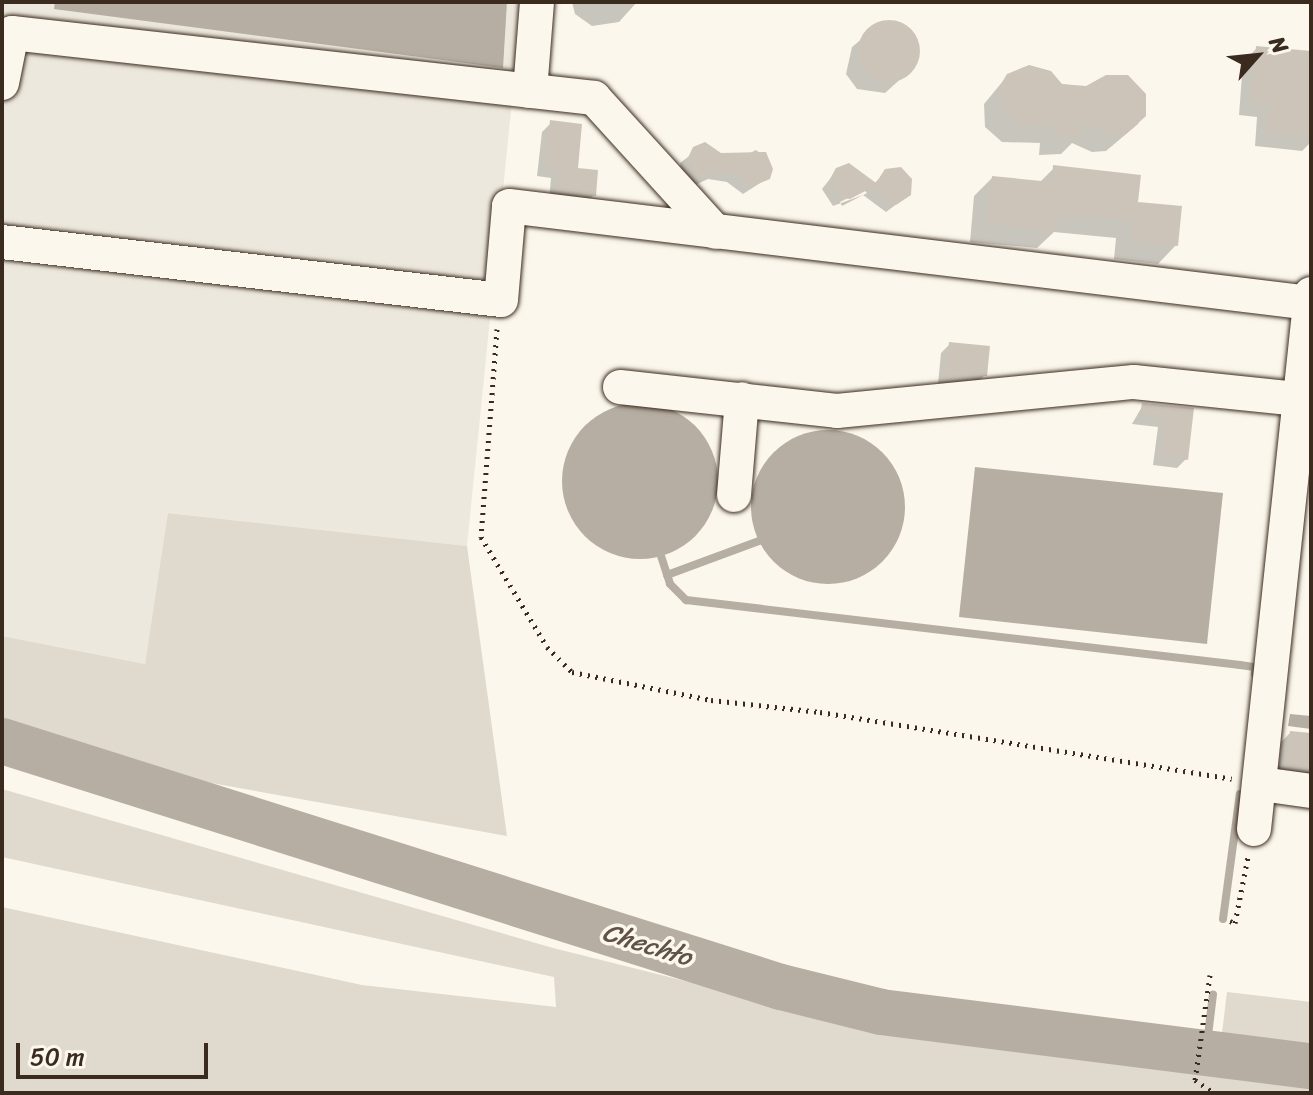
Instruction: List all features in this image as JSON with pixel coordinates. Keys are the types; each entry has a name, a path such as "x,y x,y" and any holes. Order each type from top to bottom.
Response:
{"lane":[{"path":"530,91 537,2"},
{"path":"2,83 12,33 594,98 716,232"},
{"path":"2,242 501,300 509,206 1310,303"},
{"path":"1254,829 1311,294"},
{"path":"620,387 837,411 1134,382 1299,399"},
{"path":"734,495 742,399"},
{"path":"1261,784 1311,791"}],"path":[{"path":"501,300 481,537 547,647 572,672 711,700 820,712 1261,784"},
{"path":"1230,921 1235,923 1254,829"},
{"path":"1210,975 1195,1080 1214,1093"}],"shaded area":[{"path":"2,2 522,2 467,546 169,513 145,664 2,636"},
{"path":"55,2 507,2 503,68 54,9"},
{"path":"640,403 670,409 695,426 712,451 718,481 712,511 695,536 670,553 640,559 610,553 585,536 568,511 562,481 568,451 585,426 610,409"},
{"path":"828,430 858,435 883,452 900,477 905,507 900,537 883,562 858,579 828,584 798,579 773,562 756,537 751,507 756,477 773,452 798,435"},
{"path":"975,467 1223,493 1207,644 959,617"},
{"path":"168,513 467,546 507,836 144,771 2,725 2,636 145,664"},
{"path":"1290,714 1311,716 1311,729 1288,726"},
{"path":"2,725 144,771 136,796 2,753"},
{"path":"2,789 553,948 797,1009 892,1030 1311,1086 1311,1093 2,1093 2,907 362,985 556,1007 554,977 2,857"},
{"path":"1227,992 1311,1002 1311,1054 1221,1041"}],"building":[{"path":"889,20 901,22 911,29 918,39 918,63 911,73 901,80 889,82 877,80 867,73 860,63 858,51 860,39 867,29 877,22"},
{"path":"1256,46 1311,51 1311,137 1267,133 1270,104 1251,102"},
{"path":"1029,65 1051,71 1062,84 1086,86 1106,75 1128,75 1146,94 1146,116 1126,134 1111,135 1082,122 1081,137 1056,138 1057,126 1021,125 1003,108 1001,84 1007,74"},
{"path":"550,120 582,124 578,168 598,170 596,196 557,192 559,170 545,168"},
{"path":"705,142 721,153 766,152 773,169 770,179 753,186 736,173 718,171 700,179 687,160 693,147"},
{"path":"849,163 876,183 885,169 901,167 912,179 911,195 896,205 887,203 873,187 850,199 842,198 830,179 836,168"},
{"path":"1053,165 1141,175 1138,202 1182,206 1178,246 1132,241 1133,221 1059,213 1057,231 987,224 992,176 1052,182"},
{"path":"949,342 990,346 987,376 946,376"},
{"path":"1142,403 1194,408 1188,460 1161,456 1166,419 1140,415"},
{"path":"1290,731 1311,733 1311,771 1286,767"}],"waterway":[{"path":"667,575 759,541"},
{"path":"661,556 670,584 686,600 1240,665 1255,667 1255,674"},
{"name":"Chechło","path":"2,741 781,987 881,1012 1311,1066"},
{"path":"1223,919 1240,794"},
{"path":"1206,1052 1213,994"}]}
